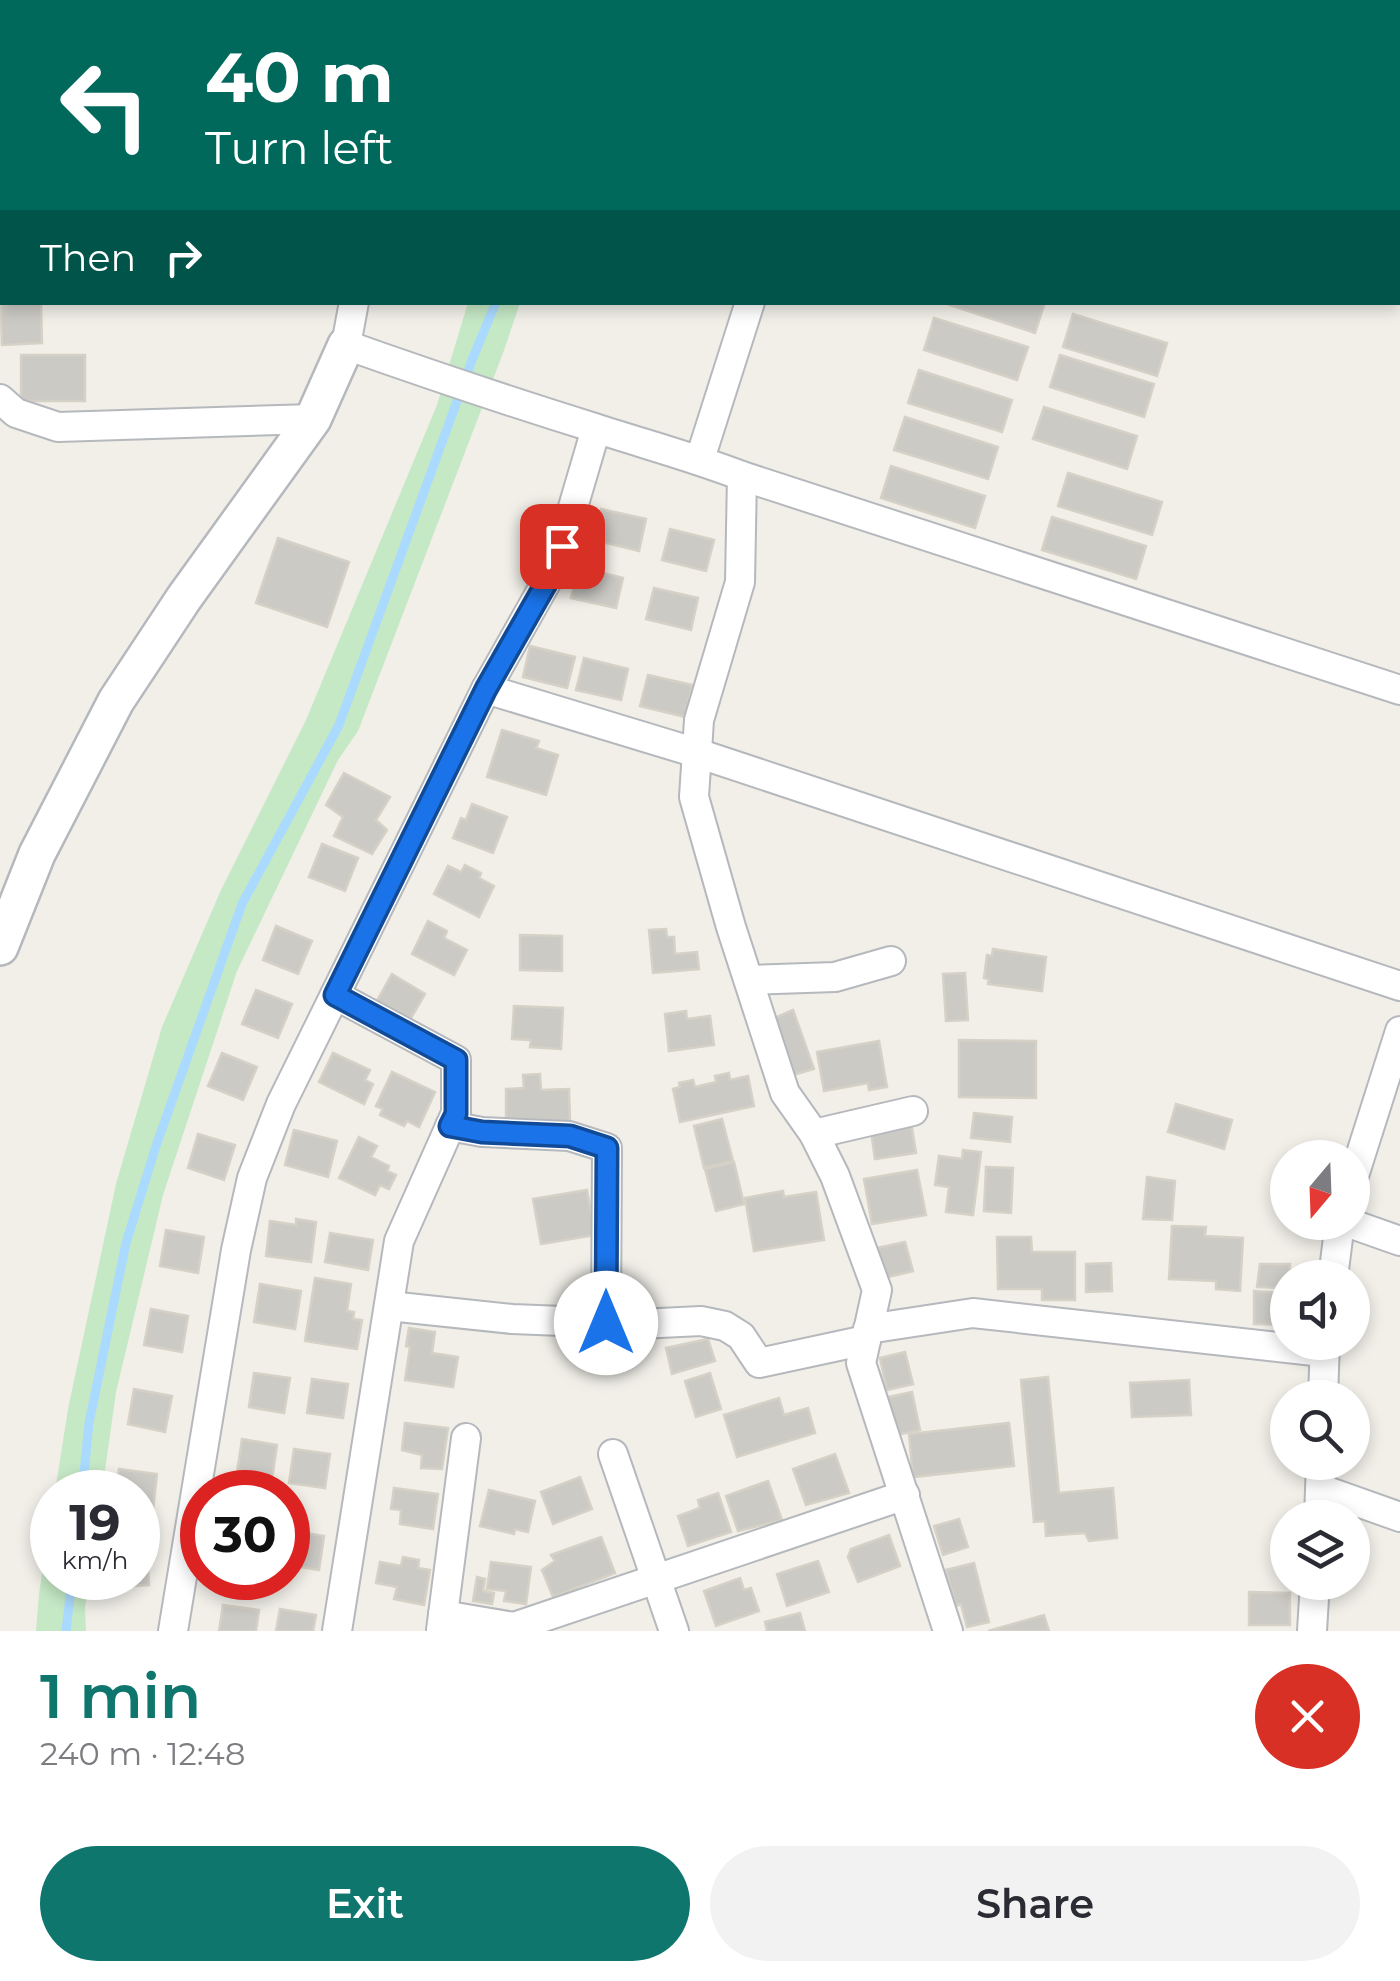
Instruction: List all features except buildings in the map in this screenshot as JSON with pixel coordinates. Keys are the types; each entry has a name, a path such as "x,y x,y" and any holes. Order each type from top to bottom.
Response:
{"street":[{"path":"2,939 37,854 116,701 184,598 313,419 346,345 353,305"},
{"path":"700,459 749,305"},
{"path":"346,345 1400,690"},
{"path":"0,399 16,413 58,427 313,419"},
{"path":"173,1631 236,1250 252,1178 281,1104 486,689 556,566 596,429"},
{"path":"742,476 740,582 699,720 694,797 785,1093 814,1134 835,1176 877,1290 861,1363 948,1631"},
{"path":"486,689 697,752 1400,986"},
{"path":"748,980 835,977 891,962"},
{"path":"335,995 456,1060 456,1114 399,1241 337,1631"},
{"path":"1365,1140 1400,1031"},
{"path":"814,1134 912,1112"},
{"path":"450,1126 482,1132 570,1136 607,1148 606,1323"},
{"path":"1370,1231 1400,1241"},
{"path":"389,1306 512,1319 639,1324 701,1321 725,1326 741,1336 760,1362 973,1313 1270,1342"},
{"path":"466,1438 442,1623 514,1627 905,1495"},
{"path":"613,1454 674,1631"},
{"path":"1329,1480 1400,1517"},
{"path":"1312,1631 1314,1600"}],"green space":[{"path":"467,305 519,305 358,731 338,760 237,971 163,1195 116,1392 105,1470 58,1470 116,1184 162,1027 221,890 306,720 437,405"},
{"path":"39,1600 86,1600 86,1631 36,1631"}],"waterway":[{"path":"84,1470 89,1423 126,1243 156,1146 242,904 339,725 495,305"},
{"path":"66,1631 70,1600"}],"route":[{"path":"562,546 556,566 486,689 335,995 456,1060 456,1114 450,1126 482,1132 570,1136 607,1148 606,1323"}]}
